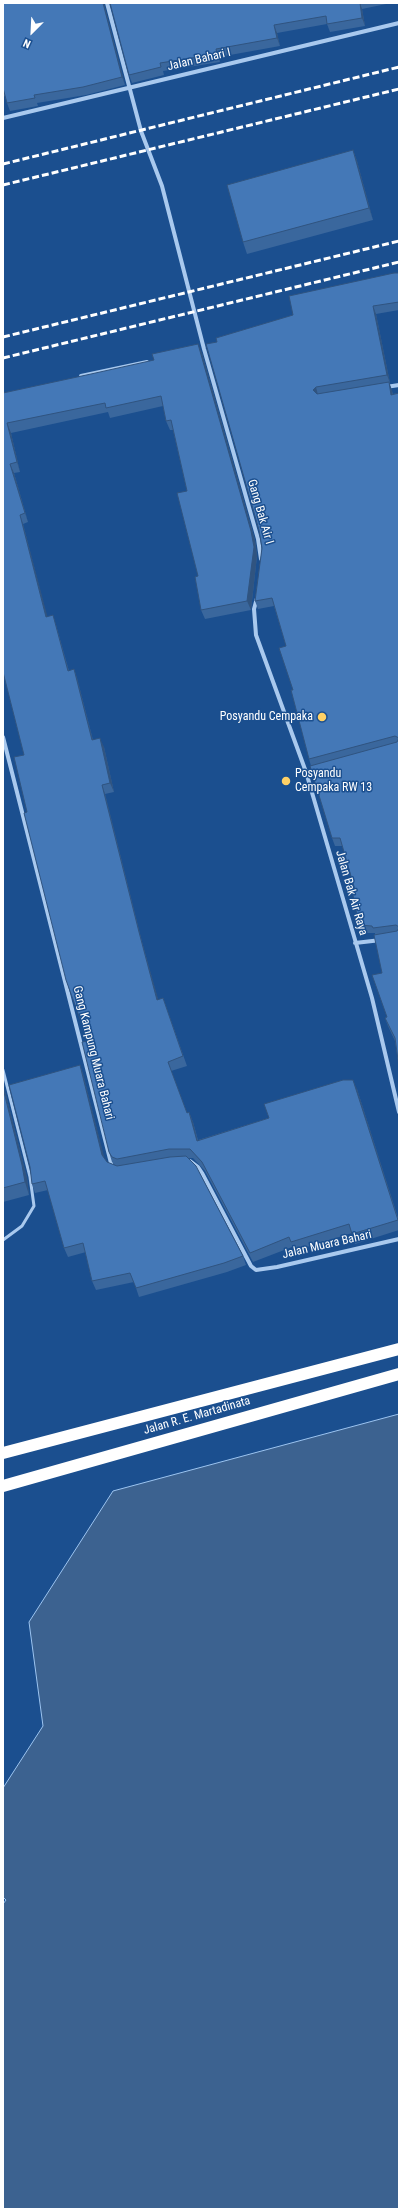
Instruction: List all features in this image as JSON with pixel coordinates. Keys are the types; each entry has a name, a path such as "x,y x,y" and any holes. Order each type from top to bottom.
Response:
{"highway":[{"name":"Jalan R. E. Martadinata","path":"3,1453 399,1349"},
{"name":"Jalan R. E. Martadinata","path":"3,1486 399,1374"}],"street":[{"name":"Gang Bak Air I","path":"107,3 128,87 141,131 162,186 204,349 258,539 261,556 260,564"},
{"name":"Jalan Bahari I","path":"3,118 399,23"},
{"path":"196,351 204,349"},
{"path":"72,378 150,361"},
{"path":"377,389 399,385"},
{"path":"258,590 254,609 256,635 306,772 313,770"},
{"name":"Gang Kampung Muara Bahari","path":"3,737 109,1163 113,1169 116,1170"},
{"name":"Jalan Bak Air Raya","path":"306,772 372,998 399,1112"},
{"path":"355,943 386,939"},
{"name":"Jalan Muara Bahari","path":"183,1161 191,1162 198,1167 251,1266 259,1270 399,1239"}],"lane":[{"path":"3,1070 30,1177 34,1206 22,1226 3,1240"}],"water":[{"path":"399,1414 399,2209 3,2209 3,1904 6,1900 3,1897 3,1788 43,1726 29,1622 113,1491"}],"building":[{"path":"3,3 103,3 122,77 83,87 34,95 35,98 7,103 3,88"},
{"path":"110,3 360,3 362,18 327,24 326,16 274,25 277,38 216,49 217,54 160,63 161,67 129,75"},
{"path":"353,150 369,208 243,242 227,185"},
{"path":"399,273 399,302 373,306 387,375 316,387 313,390 317,394 389,382 391,395 399,393 399,738 395,736 309,759 291,690 293,690 279,648 286,646 272,598 255,601 262,548 259,530 206,344 217,342 216,338 293,315 289,296"},
{"path":"198,344 251,531 254,547 247,601 201,610 195,577 198,576 177,493 187,491 171,420 166,421 161,396 106,408 105,403 7,423 17,462 10,464 25,513 20,515 46,617 53,615 68,671 74,669 92,740 100,738 110,783 102,785 139,932 157,1000 163,998 183,1056 168,1062 187,1113 189,1112 197,1141 269,1118 264,1104 343,1080 353,1080 398,1220 352,1234 349,1224 291,1242 289,1237 250,1253 202,1162 190,1149 169,1149 117,1159 112,1157 109,1152 82,1042 88,1041 66,980 24,813 27,812 14,757 24,755 3,672 3,393 154,360 152,354"},
{"path":"399,738 399,927 396,925 373,928 372,926 359,925 352,890 355,890 340,838 332,838 310,766 397,742"},
{"path":"399,928 399,1067 395,1038 385,1018 387,1017 372,975 382,973 374,935 397,931"},
{"path":"80,1065 102,1155 107,1162 117,1166 170,1157 186,1156 196,1166 243,1256 224,1263 136,1288 130,1273 92,1281 83,1243 64,1248 45,1181 32,1184 30,1167 9,1085"},
{"path":"3,1088 25,1182 3,1188"}],"railway":[{"path":"3,164 399,67"},
{"path":"3,185 399,89"},
{"path":"3,337 399,241"},
{"path":"3,358 399,262"}],"place":[{"name":"Posyandu Cempaka","path":"322,717"},
{"name":"Posyandu Cempaka RW 13","path":"286,781"}]}
